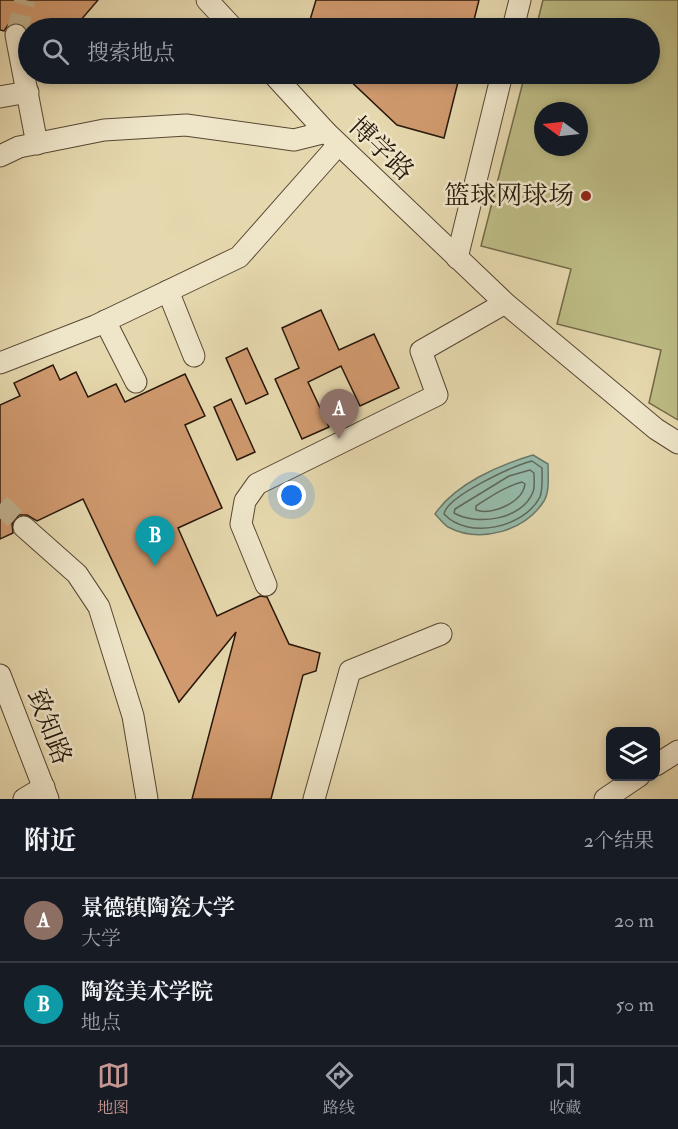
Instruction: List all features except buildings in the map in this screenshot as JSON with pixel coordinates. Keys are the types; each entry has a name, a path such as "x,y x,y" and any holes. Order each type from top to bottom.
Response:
{"lane":[{"path":"207,0 224,18"},
{"path":"516,18 520,0"},
{"path":"16,34 18,44"},
{"path":"26,84 37,144"},
{"path":"0,363 105,321 239,257 332,139 282,84"},
{"path":"457,258 500,84"},
{"path":"0,97 28,92"},
{"name":"博学路","path":"0,156 19,147 104,130 186,125 294,140 332,139 505,303 656,429 678,442"},
{"path":"168,291 195,356"},
{"path":"266,585 241,524 245,501 257,484 437,395 421,351 505,303"},
{"path":"105,321 136,382"},
{"path":"24,528 77,574 99,608 133,716 147,799"},
{"path":"314,799 350,671 441,634"},
{"name":"致知路","path":"0,675 46,793"},
{"path":"660,762 678,751"},
{"path":"605,799 633,781"},
{"path":"24,799 46,793"}],"shaded area":[{"name":"篮球网球场","path":"543,0 678,0 678,420 649,403 661,350 557,324 571,269 481,246 522,84 660,84 660,18 538,18"}],"water":[{"path":"533,455 548,464 546,497 536,511 514,527 487,534 461,532 448,527 435,514 454,494 479,477 506,464"}],"tunnel":[{"path":"20,18 25,0"},
{"path":"16,35 18,27"},
{"path":"0,504 24,527"}],"place":[{"name":"篮球网球场","path":"586,196"},
{"name":"景德镇陶瓷大学","path":"339,439"},
{"name":"陶瓷美术学院","path":"155,566"}]}
